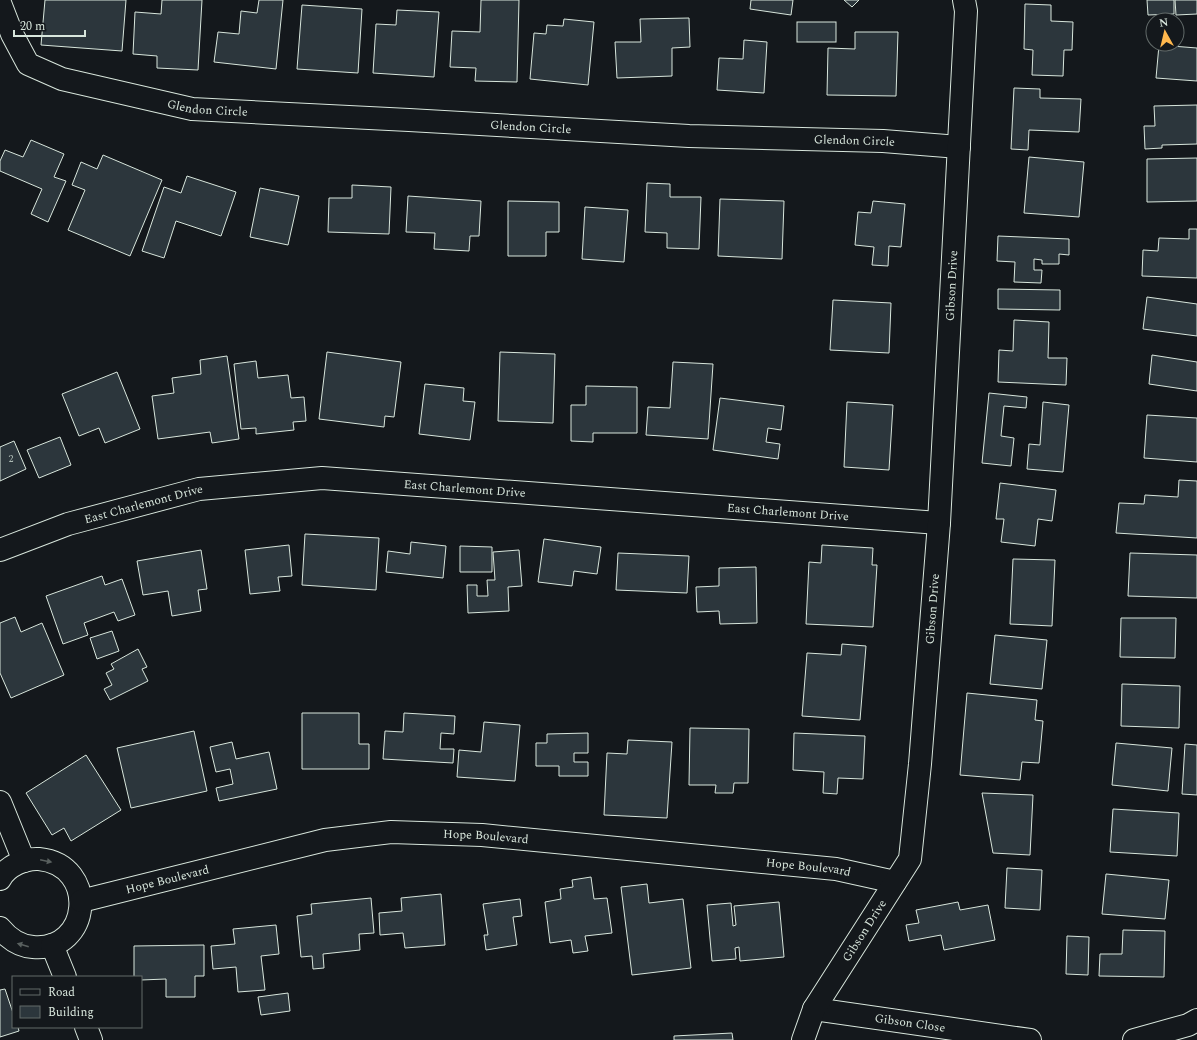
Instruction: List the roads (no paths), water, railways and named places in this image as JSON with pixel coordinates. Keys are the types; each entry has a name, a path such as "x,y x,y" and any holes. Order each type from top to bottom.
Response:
{"street":[{"path":"959,147 966,11 964,0"},
{"name":"Glendon Circle","path":"0,3 12,34 28,64 62,78 192,109 688,136 883,142 959,147"},
{"name":"Gibson Drive","path":"803,1040 814,1009 910,859 920,764 939,524 959,147"},
{"name":"East Charlemont Drive","path":"0,550 68,524 200,489 322,478 939,524"},
{"path":"0,802 24,861"},
{"name":"Hope Boulevard","path":"81,901 325,840 391,832 482,835 828,868 895,882"},
{"path":"0,879 12,867 24,861 37,859 50,861 62,867 72,876 79,888 81,901 80,915 74,928 64,938 52,945 40,948 16,943 0,928"},
{"path":"52,945 65,976"},
{"name":"Gibson Close","path":"814,1009 1030,1040"},
{"path":"1134,1040 1188,1025 1197,1020"},
{"path":"86,1028 91,1040"}]}
